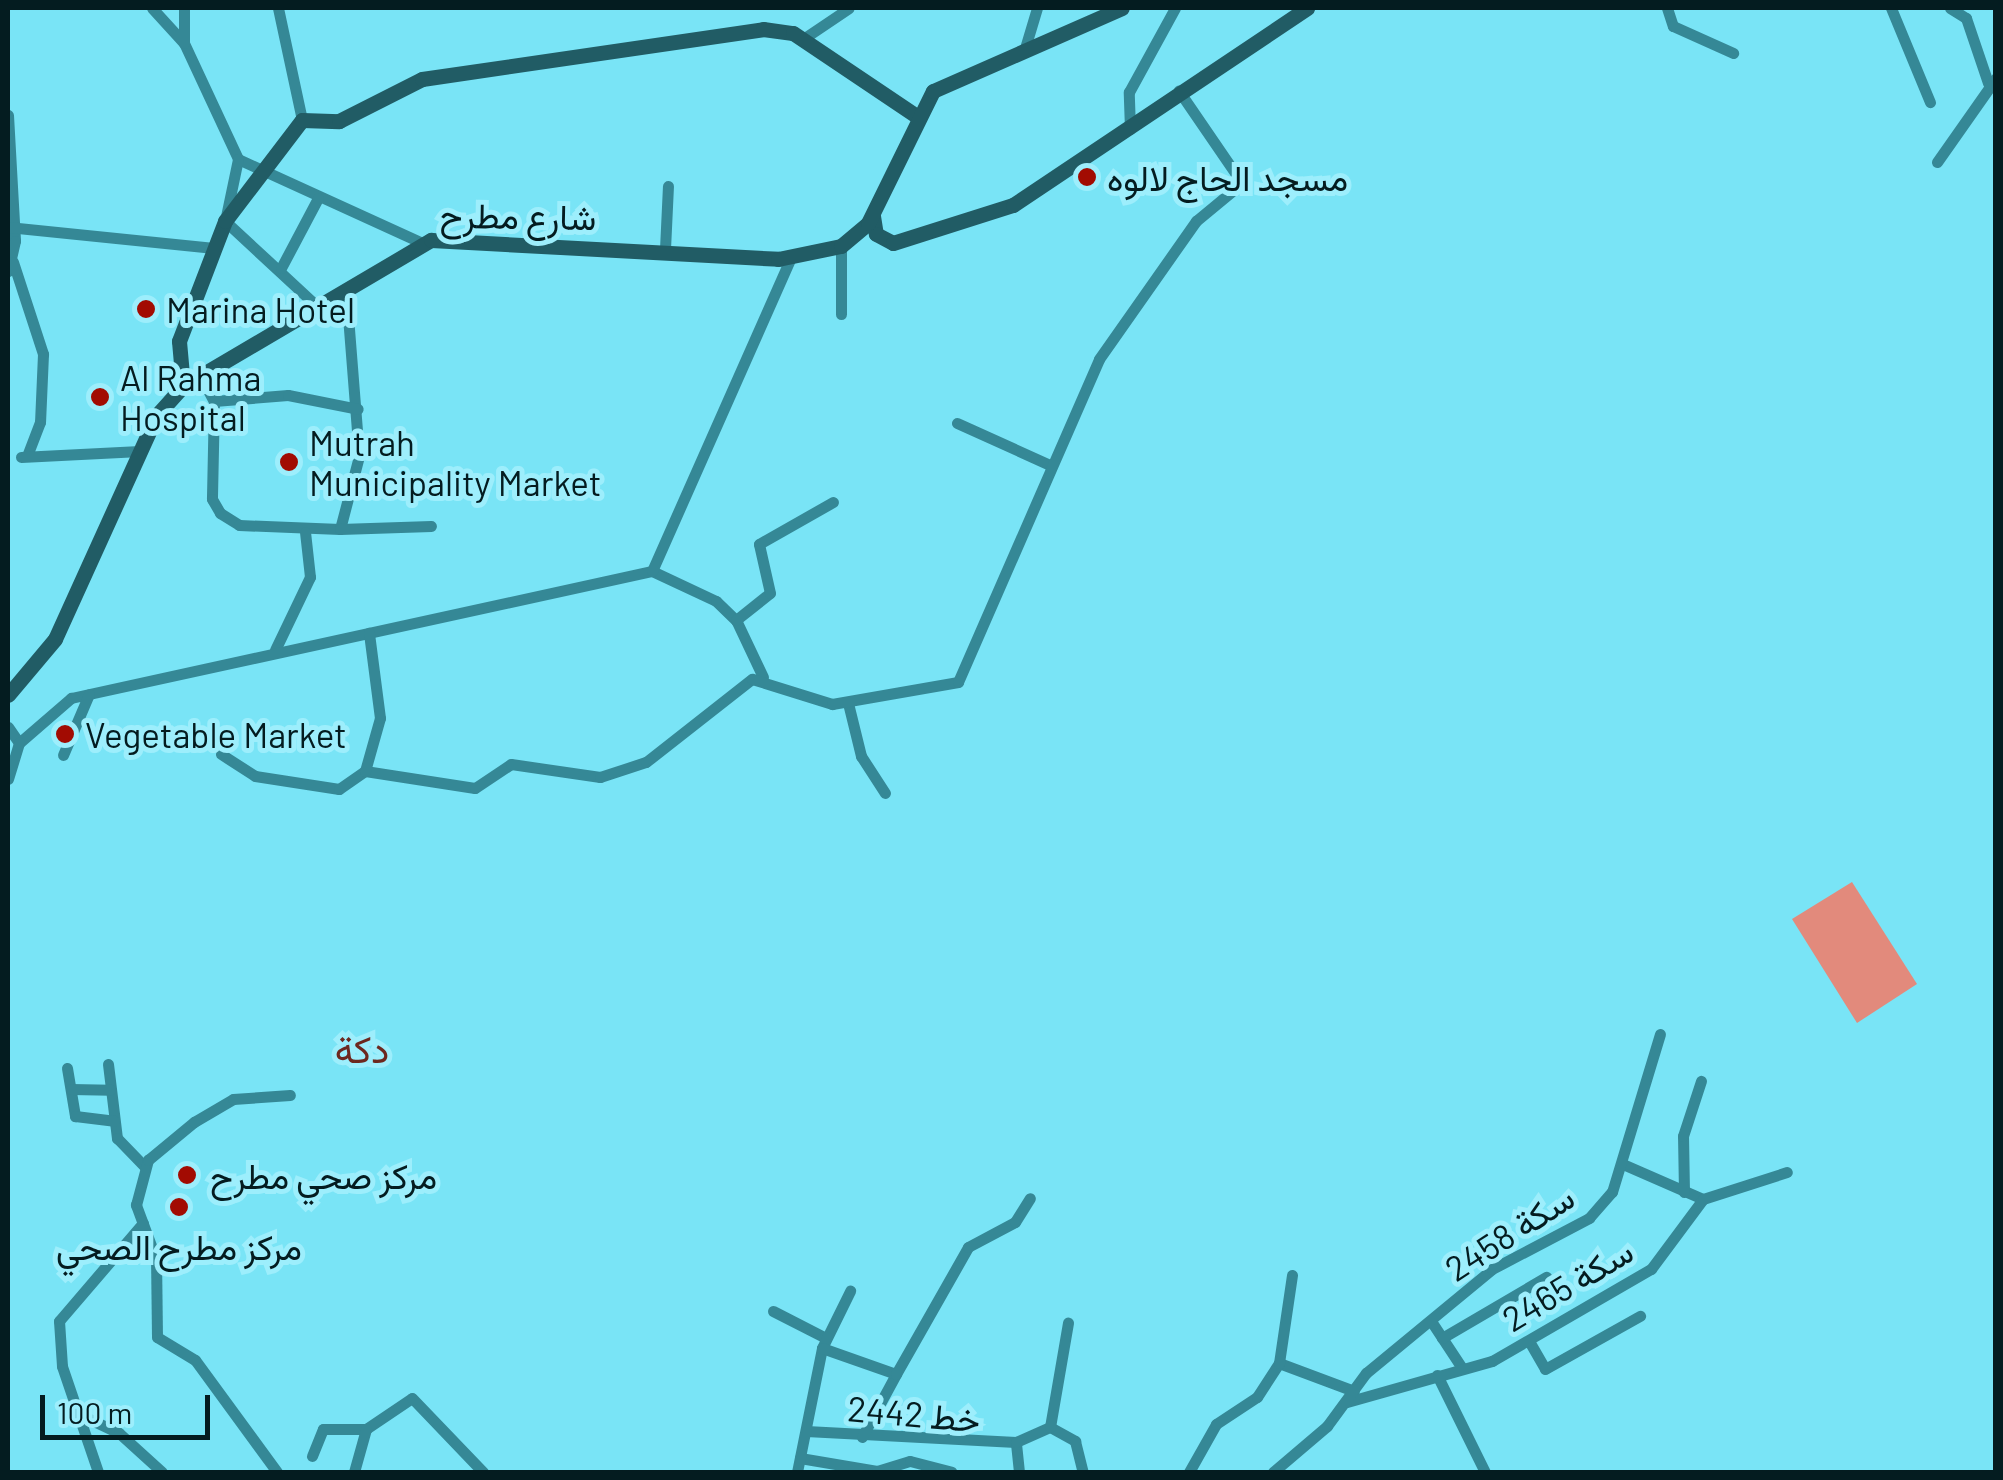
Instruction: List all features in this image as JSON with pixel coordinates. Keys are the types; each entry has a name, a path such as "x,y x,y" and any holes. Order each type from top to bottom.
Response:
{"main road":[{"path":"841,246 873,212 915,115 940,84 1122,8"},
{"path":"873,212 887,242 954,227 1030,195 1179,90 1307,8"},
{"path":"184,386 178,348 225,221 255,170 302,120 339,121 422,79 763,29 803,39 915,115"},
{"name":"شارع مطرح","path":"8,695 62,626 140,451 184,386 422,243 791,258 841,246"}],"street":[{"path":"152,8 184,43 238,158 255,170 422,243"},
{"path":"184,8 184,43"},
{"path":"278,8 302,120"},
{"path":"803,39 848,8"},
{"path":"1026,48 1036,8"},
{"path":"1130,128 1123,110 1176,8"},
{"path":"1667,8 1674,26 1733,53"},
{"path":"1891,8 1930,102"},
{"path":"1937,162 1992,81 1966,18 1950,8"},
{"path":"8,779 19,743 60,705 89,694 275,650 652,571 693,585 736,620 763,677 848,703 958,682 1048,464 1098,359 1196,222 1242,183 1179,90"},
{"path":"8,114 10,266 43,354 40,422 24,457 140,451"},
{"path":"238,158 225,221 281,268 319,308"},
{"path":"664,250 668,186"},
{"path":"281,268 318,198"},
{"path":"11,227 214,248"},
{"path":"840,314 841,246"},
{"path":"652,571 791,258"},
{"path":"340,529 354,492 358,410 346,290"},
{"path":"201,377 214,401 212,499 220,512 238,525 304,532 431,526"},
{"path":"214,401 288,395 358,410"},
{"path":"958,423 1048,464"},
{"path":"736,620 770,593 759,544 833,502"},
{"path":"275,650 310,577 304,532"},
{"path":"220,754 248,774 291,784 339,789 365,771 380,718 369,633"},
{"path":"365,771 468,788 511,764 620,773 763,677"},
{"path":"63,755 89,694"},
{"path":"848,703 861,756 885,793"},
{"path":"8,727 19,743"},
{"name":"سكة 2458","path":"1274,1472 1431,1320 1492,1268 1588,1218 1626,1166 1660,1034"},
{"path":"108,1064 117,1138 145,1167"},
{"path":"67,1068 75,1116 114,1120"},
{"path":"1684,1192 1683,1136 1701,1081"},
{"path":"70,1089 110,1090"},
{"path":"277,1472 239,1411 196,1360 157,1337 156,1259 136,1205 145,1167 234,1100 290,1095"},
{"path":"1626,1166 1703,1199 1788,1172"},
{"path":"862,1437 968,1247 1015,1222 1030,1198"},
{"name":"سكة 2465","path":"1350,1397 1462,1368 1529,1340 1651,1269 1703,1199"},
{"path":"98,1472 62,1366 59,1320 143,1224"},
{"path":"1190,1472 1216,1424 1257,1397 1279,1363 1292,1275"},
{"path":"1442,1338 1546,1278"},
{"path":"797,1472 824,1343 850,1292"},
{"path":"773,1311 824,1343 896,1374"},
{"path":"1529,1340 1544,1369 1640,1316"},
{"path":"1431,1320 1462,1368"},
{"path":"1050,1427 1068,1323"},
{"path":"1279,1363 1350,1397"},
{"path":"1438,1375 1485,1472"},
{"path":"312,1456 323,1429 366,1428 412,1398 482,1472"},
{"path":"239,1411 256,1406"},
{"path":"81,1414 162,1472"},
{"path":"1018,1472 1016,1442 1050,1427"},
{"path":"1050,1427 1075,1441 1083,1472"},
{"path":"354,1472 366,1428"},
{"name":"2442 خط","path":"806,1432 1016,1442"},
{"path":"800,1458 877,1472 910,1461 952,1472"}],"shaded area":[{"path":"1852,882 1917,984 1857,1023 1792,919"}],"place":[{"name":"مسجد الحاج لالوه","path":"1087,177"},
{"name":"Marina Hotel","path":"146,309"},
{"name":"Al Rahma Hospital","path":"100,397"},
{"name":"Mutrah Municipality Market","path":"289,462"},
{"name":"Vegetable Market","path":"65,734"},
{"name":"مركز صحي مطرح","path":"187,1175"},
{"name":"مركز مطرح الصحي","path":"179,1207"}],"district":[{"name":"دكة","path":"362,1049"}]}
